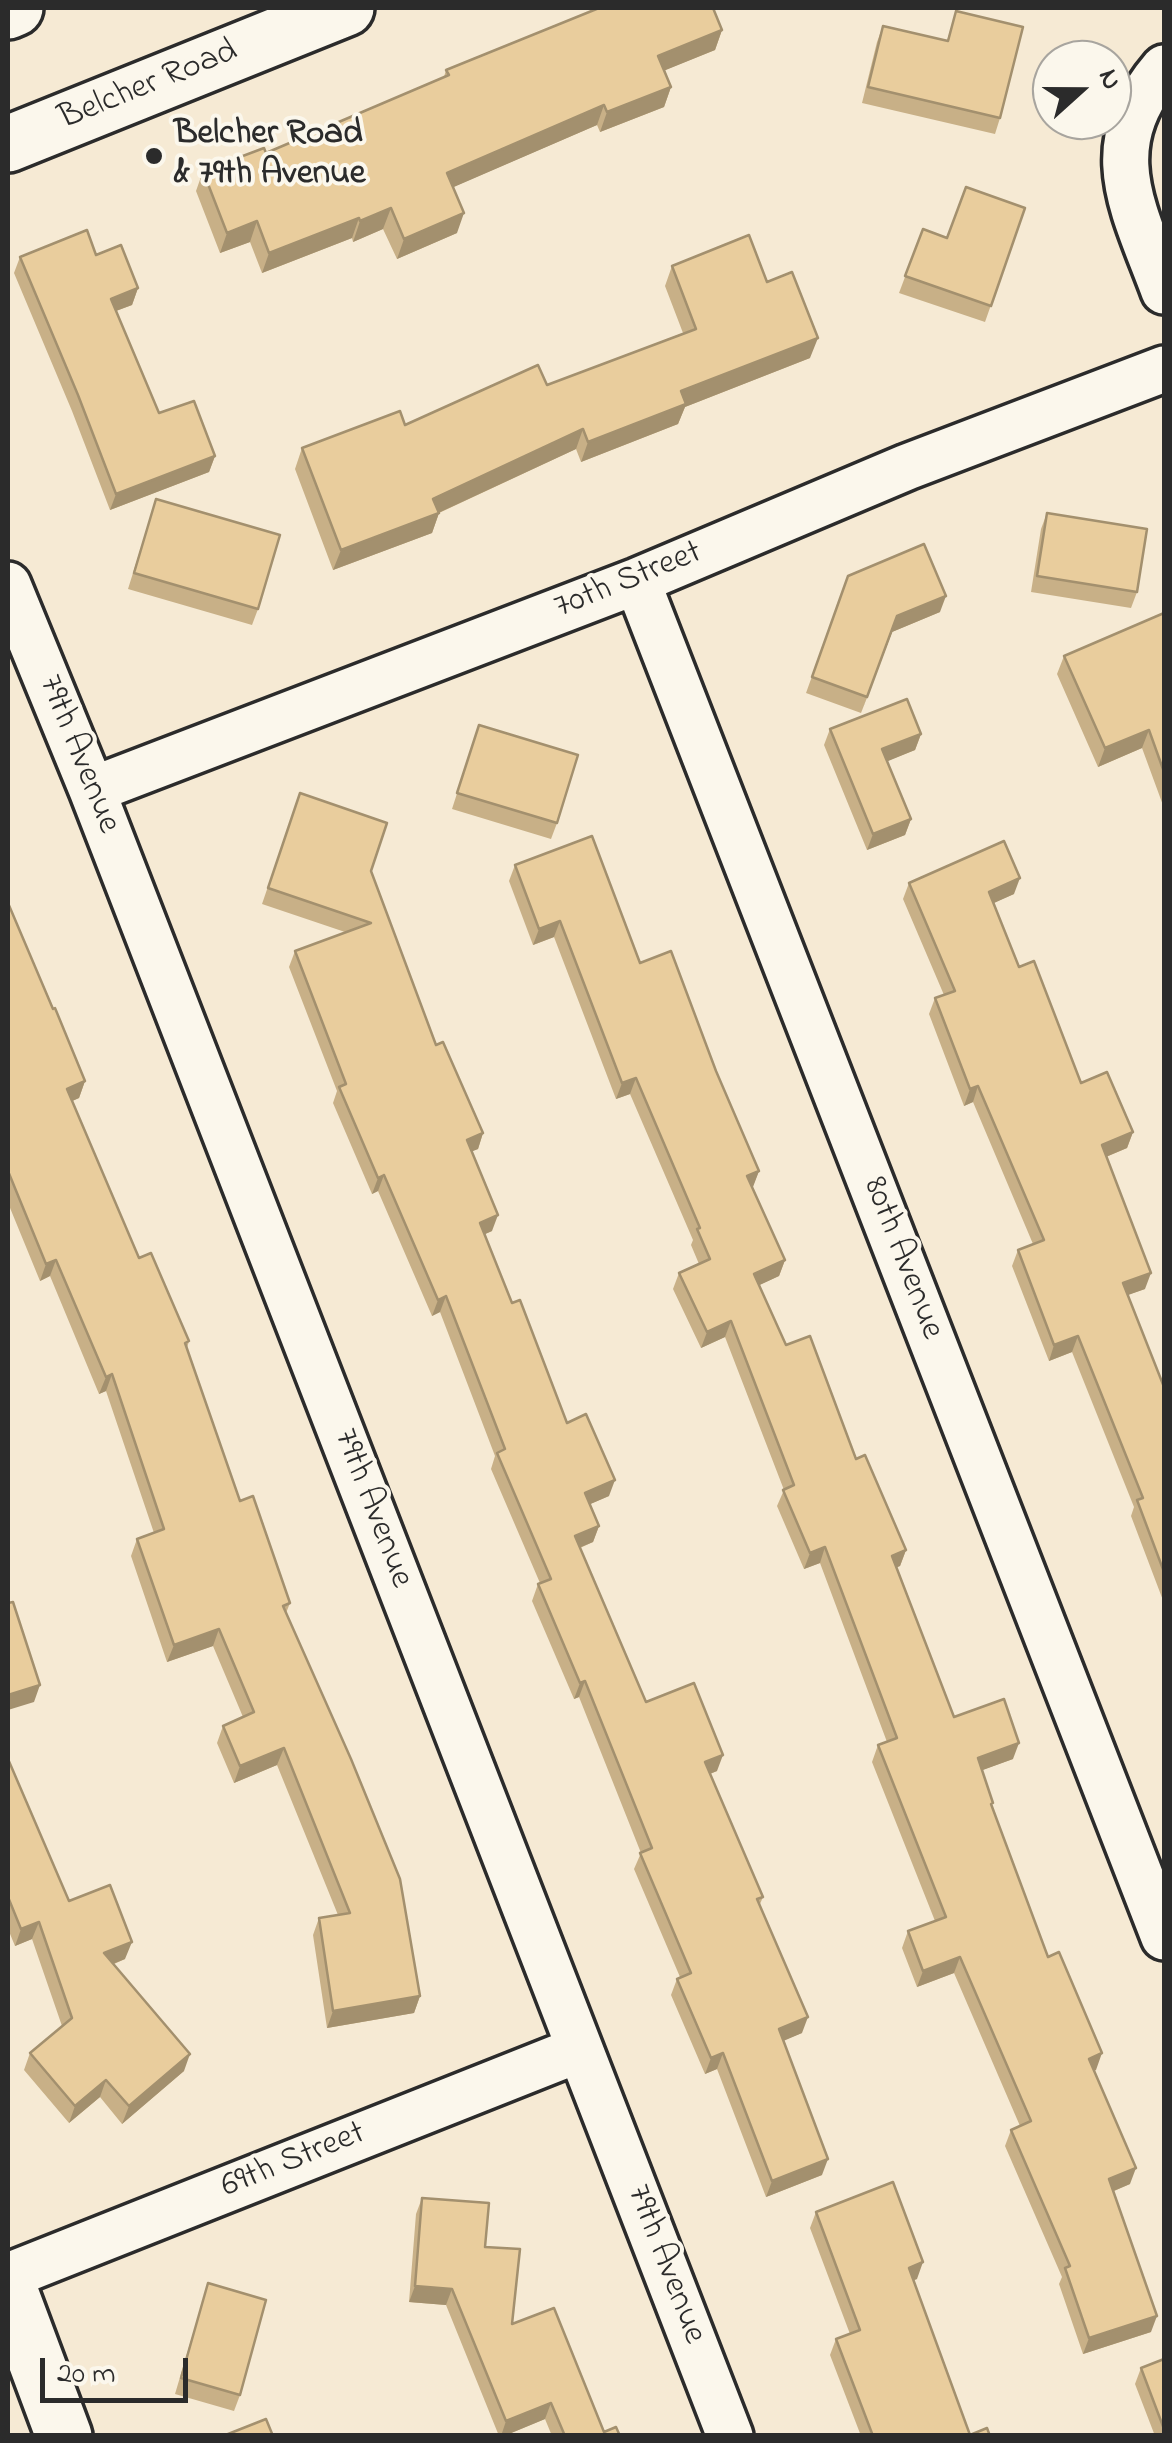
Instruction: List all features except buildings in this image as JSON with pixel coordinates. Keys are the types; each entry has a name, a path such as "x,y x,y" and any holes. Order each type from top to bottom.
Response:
{"main road":[{"path":"8,10 15,8"},
{"name":"Belcher Road","path":"8,144 346,8"},
{"path":"8,2286 64,2436"}],"street":[{"path":"1164,68 1138,107 1128,134 1124,162 1133,208 1164,291"},
{"name":"70th Street","path":"92,790 637,580 907,466 1164,368"},
{"name":"80th Avenue","path":"637,580 1164,1936"},
{"name":"79th Avenue","path":"8,585 92,790 730,2436"},
{"name":"69th Street","path":"8,2276 580,2048"}],"place":[{"name":"Belcher Road & 79th Avenue","path":"154,156"}]}
